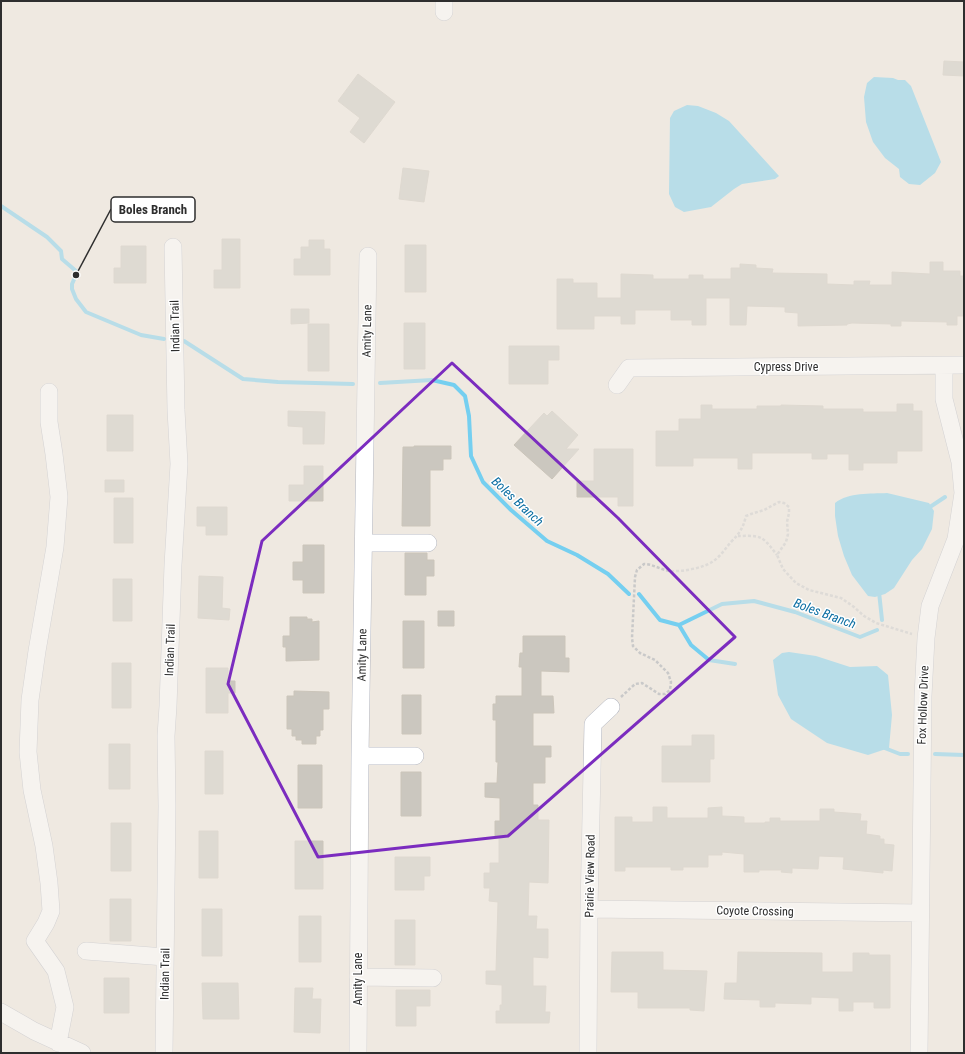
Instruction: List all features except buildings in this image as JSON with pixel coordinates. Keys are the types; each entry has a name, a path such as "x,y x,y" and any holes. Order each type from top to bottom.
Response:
{"street":[{"name":"Indian Trail","path":"164,1053 167,806 166,736 179,464 176,410 174,247"},
{"name":"Amity Lane","path":"358,1053 360,756 368,256"},
{"name":"Cypress Drive","path":"617,385 629,368 964,365"},
{"name":"Fox Hollow Drive","path":"919,1053 923,696 926,638 930,606 956,539 963,493 960,462 944,398 944,366"},
{"path":"49,392 49,422 59,497 56,546 37,651 30,700 28,752 32,790 45,854 51,911 46,923 35,941 56,971 66,1007 58,1043"},
{"path":"364,543 428,543"},
{"name":"Prairie View Road","path":"588,1053 593,724 610,707"},
{"path":"360,756 415,756"},
{"name":"Coyote Crossing","path":"589,909 920,913"},
{"path":"86,951 165,957"},
{"path":"358,977 433,978"},
{"path":"1,1012 34,1031 82,1053"}],"path":[{"path":"610,707 635,684 642,683 659,694 665,694 670,690 671,682 668,673 655,660 640,653 633,646 634,577 637,570 644,564 649,564 661,569 672,571 699,567 712,562 723,553 738,536 744,527 746,516 764,510 779,502 784,503 789,507 789,513 786,542 777,555"},
{"path":"738,536 761,538 777,555 783,569 796,583 808,590 841,598 864,616 876,623 926,638"}],"highlighted area":[{"path":"452,363 618,518 735,637 508,836 318,857 228,684 262,541"}],"water":[{"path":"874,77 905,80 911,86 941,162 935,173 920,185 909,184 900,177 899,169 885,158 873,142 866,122 864,97 867,83"},
{"path":"687,105 698,106 716,113 729,121 779,176 775,179 742,184 711,207 684,212 675,207 669,194 670,118 674,111"},
{"path":"887,493 929,503 934,511 932,529 922,549 912,560 894,588 885,594 875,597 868,596 852,575 844,556 838,536 835,503 841,499 853,495"},
{"path":"789,652 816,656 850,667 877,666 888,675 892,715 889,748 868,755 827,743 791,719 778,695 773,660 782,653"}],"waterway":[{"name":"Boles Branch","path":"1,206 47,237 61,251 62,259 76,271 72,289 76,299 86,312 141,335 164,339"},
{"name":"Boles Branch","path":"184,341 243,379 278,382 353,384"},
{"name":"Boles Branch","path":"380,383 432,380 454,385 465,396 469,416 471,456 483,482 511,510 547,541 577,555 608,574 629,594"},
{"name":"Boles Branch","path":"927,509 945,497"},
{"name":"Boles Branch","path":"879,592 882,620"},
{"name":"Boles Branch","path":"639,594 660,620 679,625 722,604 754,601 795,612 860,637 877,630"},
{"path":"679,625 691,645 709,660 735,664"},
{"path":"882,747 900,754 908,754"},
{"path":"935,754 964,755"}],"place":[{"name":"Boles Branch","path":"76,275"}]}
